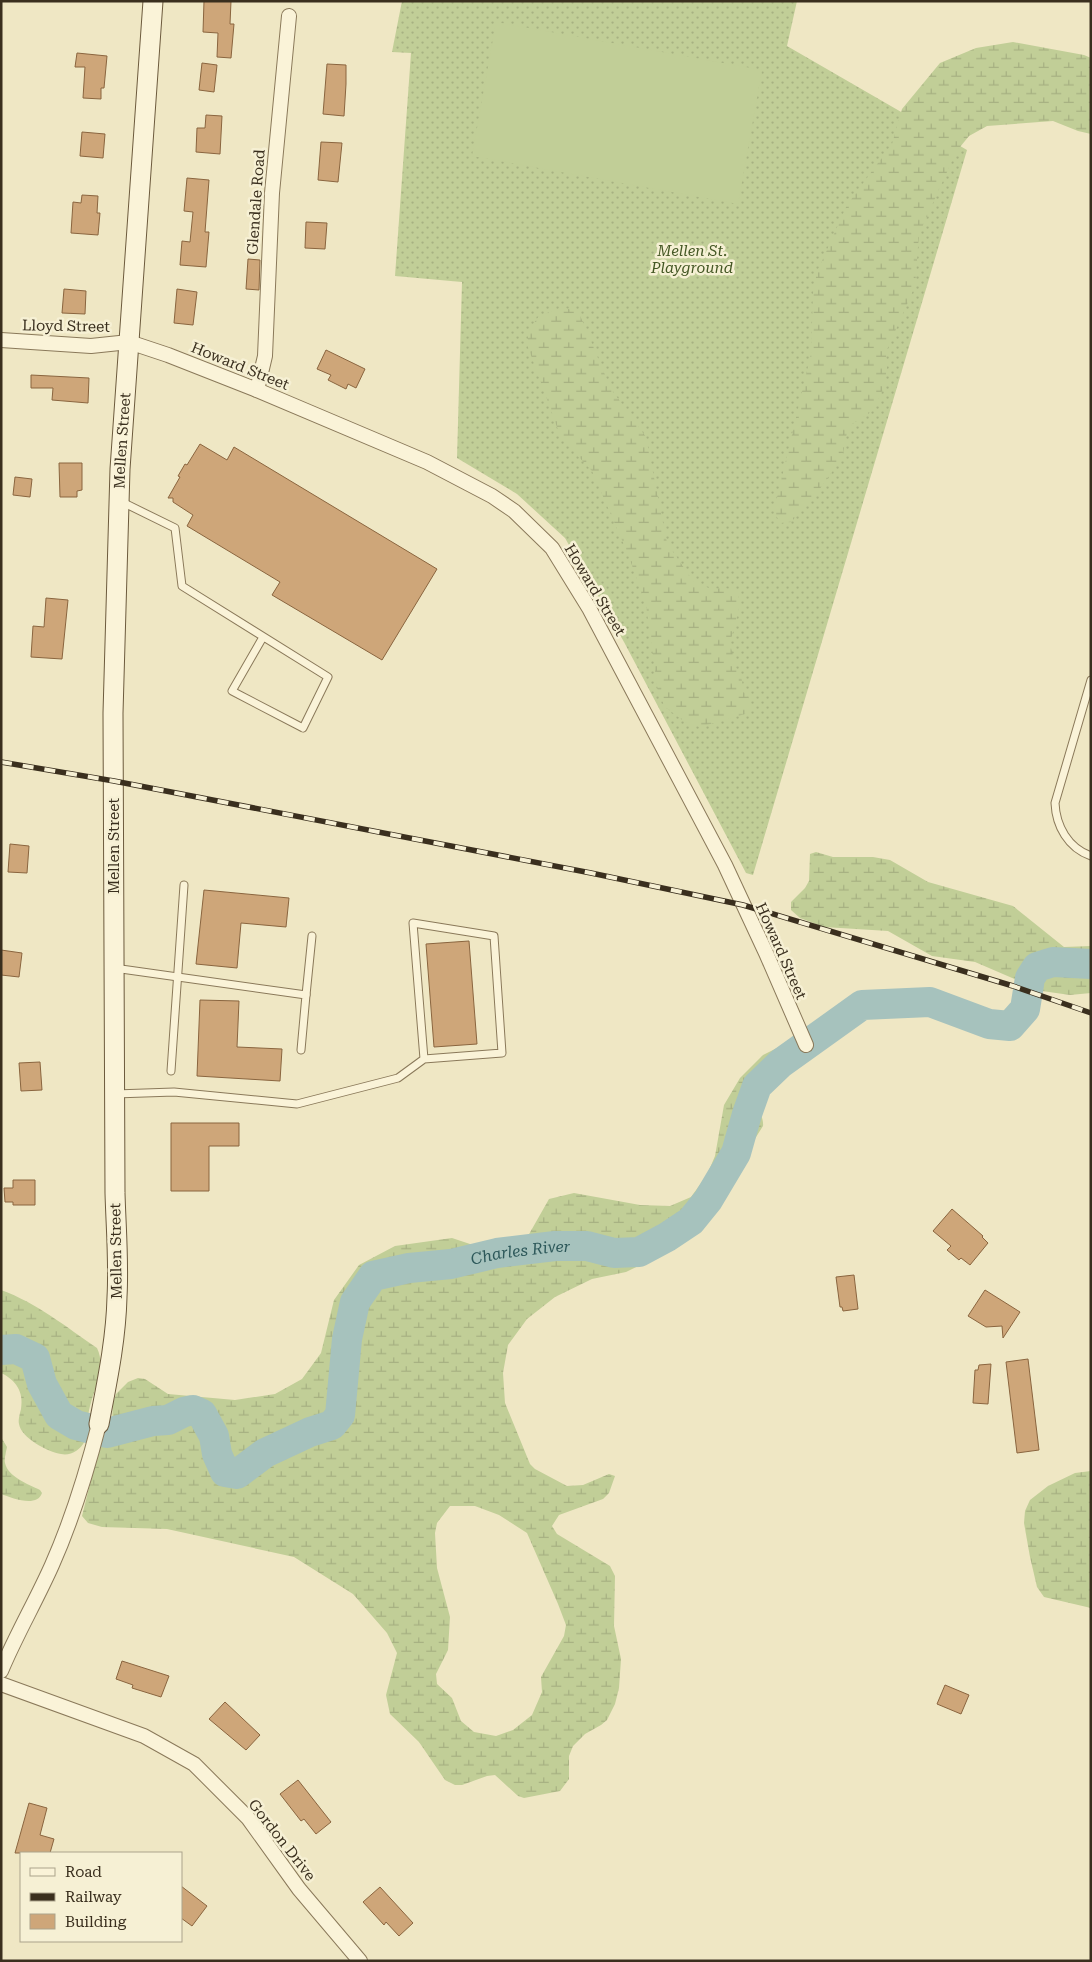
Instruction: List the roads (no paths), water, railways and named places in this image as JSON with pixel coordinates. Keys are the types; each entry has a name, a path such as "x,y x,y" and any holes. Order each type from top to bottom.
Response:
{"street":[{"name":"Mellen Street","path":"1,1671 9,1651 53,1564 76,1502 97,1431 111,1356 117,1299 114,713 119,500 153,1"},
{"name":"Glendale Road","path":"257,390 264,356 272,193 288,16"},
{"name":"Lloyd Street","path":"1,340 91,346 129,342"},
{"name":"Howard Street","path":"129,342 168,355 257,390 427,462 492,496 514,511 552,548 589,608 699,814 766,953 806,1045"},
{"name":"Gordon Drive","path":"1,1684 144,1736 194,1764 248,1818 299,1889 360,1961"}],"lane":[{"path":"119,500 175,528 182,586 328,677 303,728 232,691 263,637"},
{"path":"1091,680 1055,803 1056,816 1062,831 1073,846 1091,856"},
{"path":"171,1071 176,977 184,885"},
{"path":"115,1094 174,1092 297,1104 398,1078 424,1059 502,1053 494,936 413,923 424,1059"},
{"path":"301,1050 312,936"},
{"path":"114,968 306,995"}],"waterway":[{"name":"Charles River","path":"1,1350 16,1349 35,1358 42,1384 59,1415 76,1425 107,1433 153,1421 168,1420 193,1410 202,1414 214,1436 217,1454 225,1472 237,1474 265,1453 310,1432 332,1425 340,1415 347,1339 355,1302 373,1276 409,1268 451,1264 497,1253 555,1246 587,1246 614,1253 639,1252 691,1221 708,1200 736,1153 757,1086 781,1063 862,1005 930,1002 989,1024 1010,1026 1025,1009 1030,978 1037,967 1053,962 1091,964"}],"railway":[{"path":"1,762 114,781 591,873 743,905 1013,986 1091,1013"}],"park label":[{"name":"Mellen St. Playground","path":"692,260"}]}
